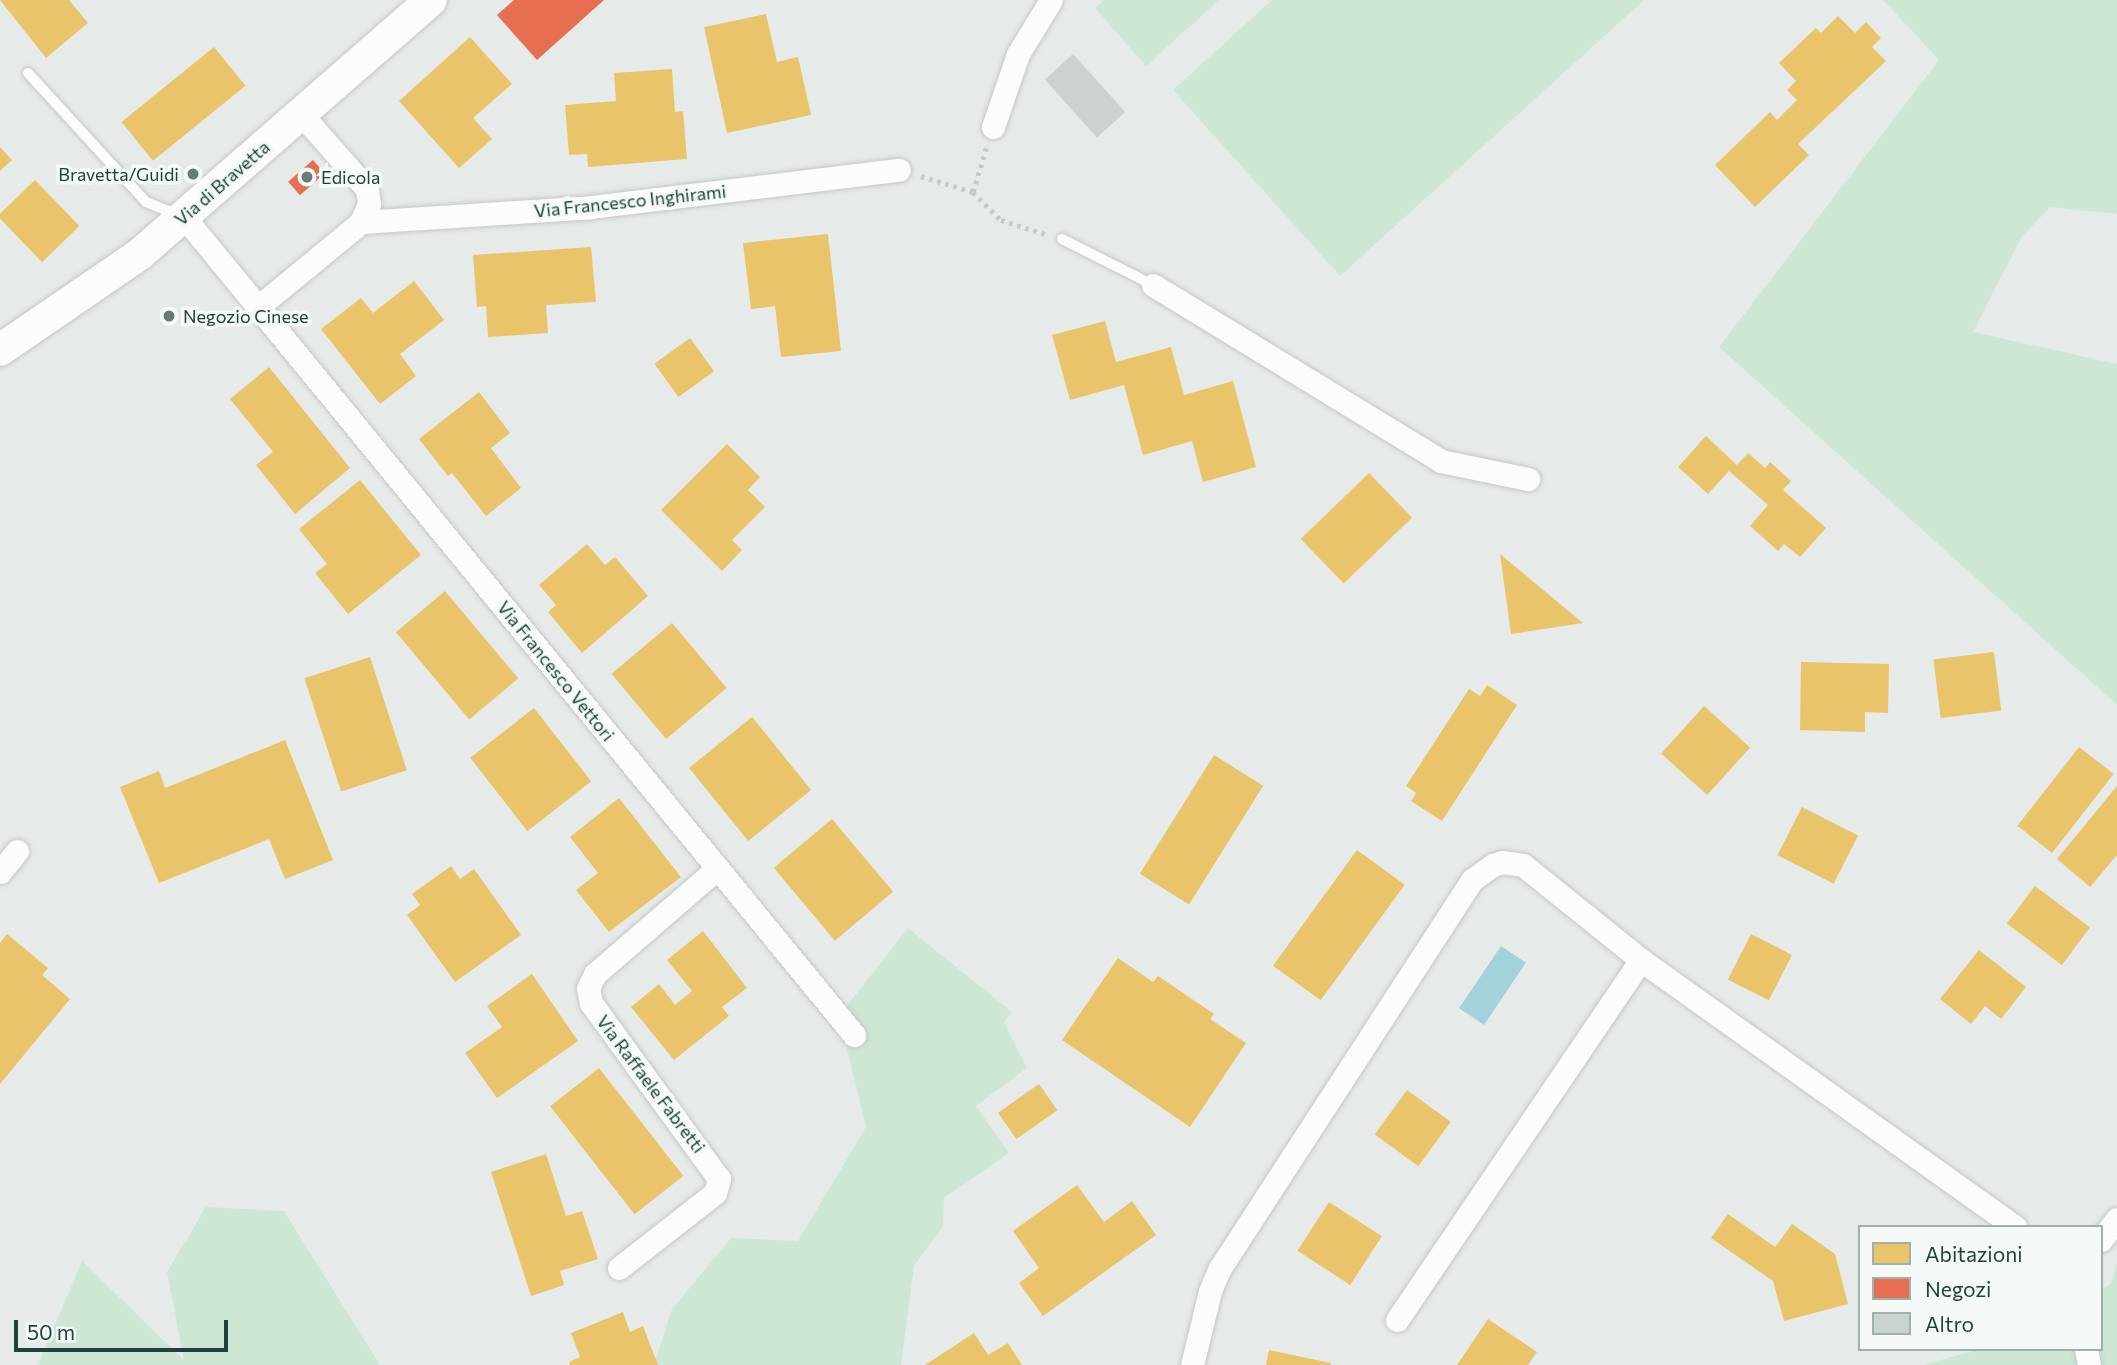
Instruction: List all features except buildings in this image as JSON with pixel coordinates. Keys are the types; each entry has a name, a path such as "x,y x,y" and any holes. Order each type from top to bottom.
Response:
{"main road":[{"name":"Via di Bravetta","path":"0,350 90,291 184,217 431,0"}],"street":[{"path":"993,127 1018,54 1051,0"},
{"path":"258,307 361,222 369,204 367,188 301,114"},
{"name":"Via Francesco Inghirami","path":"361,222 591,207 899,170"},
{"name":"Via Francesco Vettori","path":"184,217 854,1035"},
{"path":"1153,285 1441,461 1528,479"},
{"path":"0,872 17,851"},
{"path":"1192,1365 1210,1291 1220,1268 1472,880 1493,864 1523,865 1640,960 2012,1225"},
{"name":"Via Raffaele Fabretti","path":"619,1268 715,1193 719,1179 591,1003 588,988 595,974 718,868"},
{"path":"1397,1320 1640,960"},
{"path":"2103,1237 2117,1219"}],"lane":[{"path":"28,73 146,202 184,217"},
{"path":"1062,239 1153,285"}],"path":[{"path":"973,192 993,127"},
{"path":"899,170 973,192 1000,220 1062,239"}],"green space":[{"path":"1104,0 1219,0 1146,66 1095,8"},
{"path":"1272,0 1644,0 1340,276 1173,90"},
{"path":"1883,0 2117,0 2117,214 2050,207 2021,238 1973,332 2117,364 2117,705 1719,347 1939,60"},
{"path":"908,928 1012,1012 1004,1022 1027,1068 976,1106 1009,1153 944,1198 943,1226 914,1266 901,1365 654,1365 672,1309 731,1238 798,1241 866,1127 839,1016"},
{"path":"206,1207 284,1211 380,1365 38,1365 82,1261 184,1360 167,1272"},
{"path":"2117,1262 2117,1365 1923,1365 1973,1351 2103,1351 2103,1289 2111,1284"}],"water":[{"path":"1501,946 1526,963 1484,1025 1459,1008"}],"place":[{"name":"Bravetta/Guidi","path":"193,174"},
{"name":"Edicola","path":"307,177"},
{"name":"Negozio Cinese","path":"169,316"}]}
